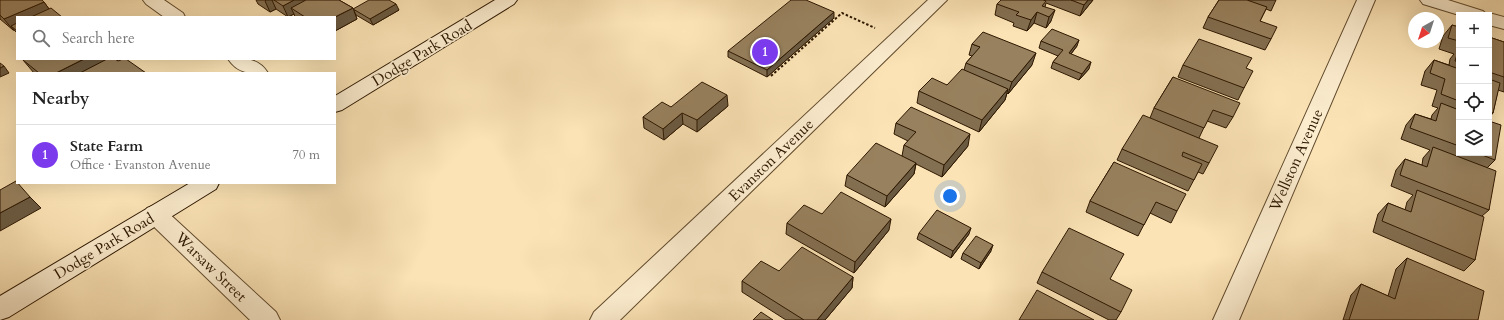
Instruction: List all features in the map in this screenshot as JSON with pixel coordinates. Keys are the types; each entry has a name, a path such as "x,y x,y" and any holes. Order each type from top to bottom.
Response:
{"street":[{"path":"152,0 175,16"},
{"name":"Dodge Park Road","path":"336,105 508,0"},
{"name":"Evanston Avenue","path":"603,320 938,0"},
{"name":"Wellston Avenue","path":"1226,320 1366,0"},
{"path":"1429,0 1467,12"},
{"path":"1492,20 1504,24"},
{"path":"239,60 257,72"},
{"name":"Dodge Park Road","path":"0,309 206,184"},
{"name":"Warsaw Street","path":"155,214 267,320"}],"path":[{"path":"771,76 842,13 875,28"}],"building":[{"path":"0,0 42,0 44,2 4,19 0,15"},
{"path":"274,0 294,0 283,6"},
{"path":"306,0 339,0 353,8 336,16 303,16 291,8"},
{"path":"369,0 389,0 396,4 370,19 353,9"},
{"path":"791,0 806,0 834,12 767,70 728,51"},
{"path":"1001,0 1043,0 1046,1 1042,6 1055,10 1049,17 1037,12 1031,20 1016,15 1019,12 997,4"},
{"path":"1071,0 1088,0 1084,5"},
{"path":"1219,0 1247,0 1267,7 1260,21 1277,27 1271,39 1208,17"},
{"path":"51,8 61,16 33,16"},
{"path":"16,24 16,30 11,26"},
{"path":"1452,25 1456,26 1456,40 1448,38"},
{"path":"1052,29 1079,40 1069,53 1091,62 1082,74 1053,62 1063,50 1041,41"},
{"path":"983,32 1036,53 1012,82 966,63 980,47 972,44"},
{"path":"1492,38 1504,42 1504,77 1492,73"},
{"path":"1199,39 1252,58 1246,68 1253,71 1244,88 1183,65"},
{"path":"23,60 82,60 58,72 38,72"},
{"path":"105,60 127,60 145,72 82,72"},
{"path":"1434,60 1456,68 1456,100 1441,94 1445,79 1430,73"},
{"path":"962,69 1008,89 982,120 919,91 932,78 947,85"},
{"path":"1173,77 1240,103 1233,117 1213,110 1204,128 1154,108"},
{"path":"1492,80 1500,83 1492,112"},
{"path":"702,82 727,95 697,120 682,113 663,129 643,117 662,102 671,107"},
{"path":"1441,103 1456,109 1456,145 1410,128 1415,114 1436,121"},
{"path":"911,107 970,134 944,165 904,145 916,132 896,123"},
{"path":"1143,115 1218,146 1209,163 1183,152 1182,156 1202,164 1194,180 1122,149"},
{"path":"1492,122 1501,125 1495,160 1485,156 1492,156"},
{"path":"876,143 916,163 887,196 847,175"},
{"path":"1433,147 1496,171 1489,210 1400,175 1405,159 1427,167"},
{"path":"1114,162 1186,194 1177,211 1156,202 1144,225 1090,201"},
{"path":"16,181 16,184 19,184 30,197 0,213 0,190"},
{"path":"1417,190 1484,217 1475,260 1382,221 1388,203 1411,212"},
{"path":"841,192 891,219 855,262 787,223 804,205 822,214"},
{"path":"937,210 971,228 953,251 919,233"},
{"path":"1069,228 1124,254 1110,279 1132,290 1121,312 1042,272"},
{"path":"976,236 993,245 981,263 963,253"},
{"path":"802,247 853,277 817,320 804,320 742,281 761,261 779,271"},
{"path":"1407,258 1484,291 1478,320 1349,320 1361,284 1395,299"},
{"path":"1037,290 1094,320 1019,320"},
{"path":"761,312 773,320 753,320"}],"place":[{"name":"State Farm","path":"765,52"}]}
